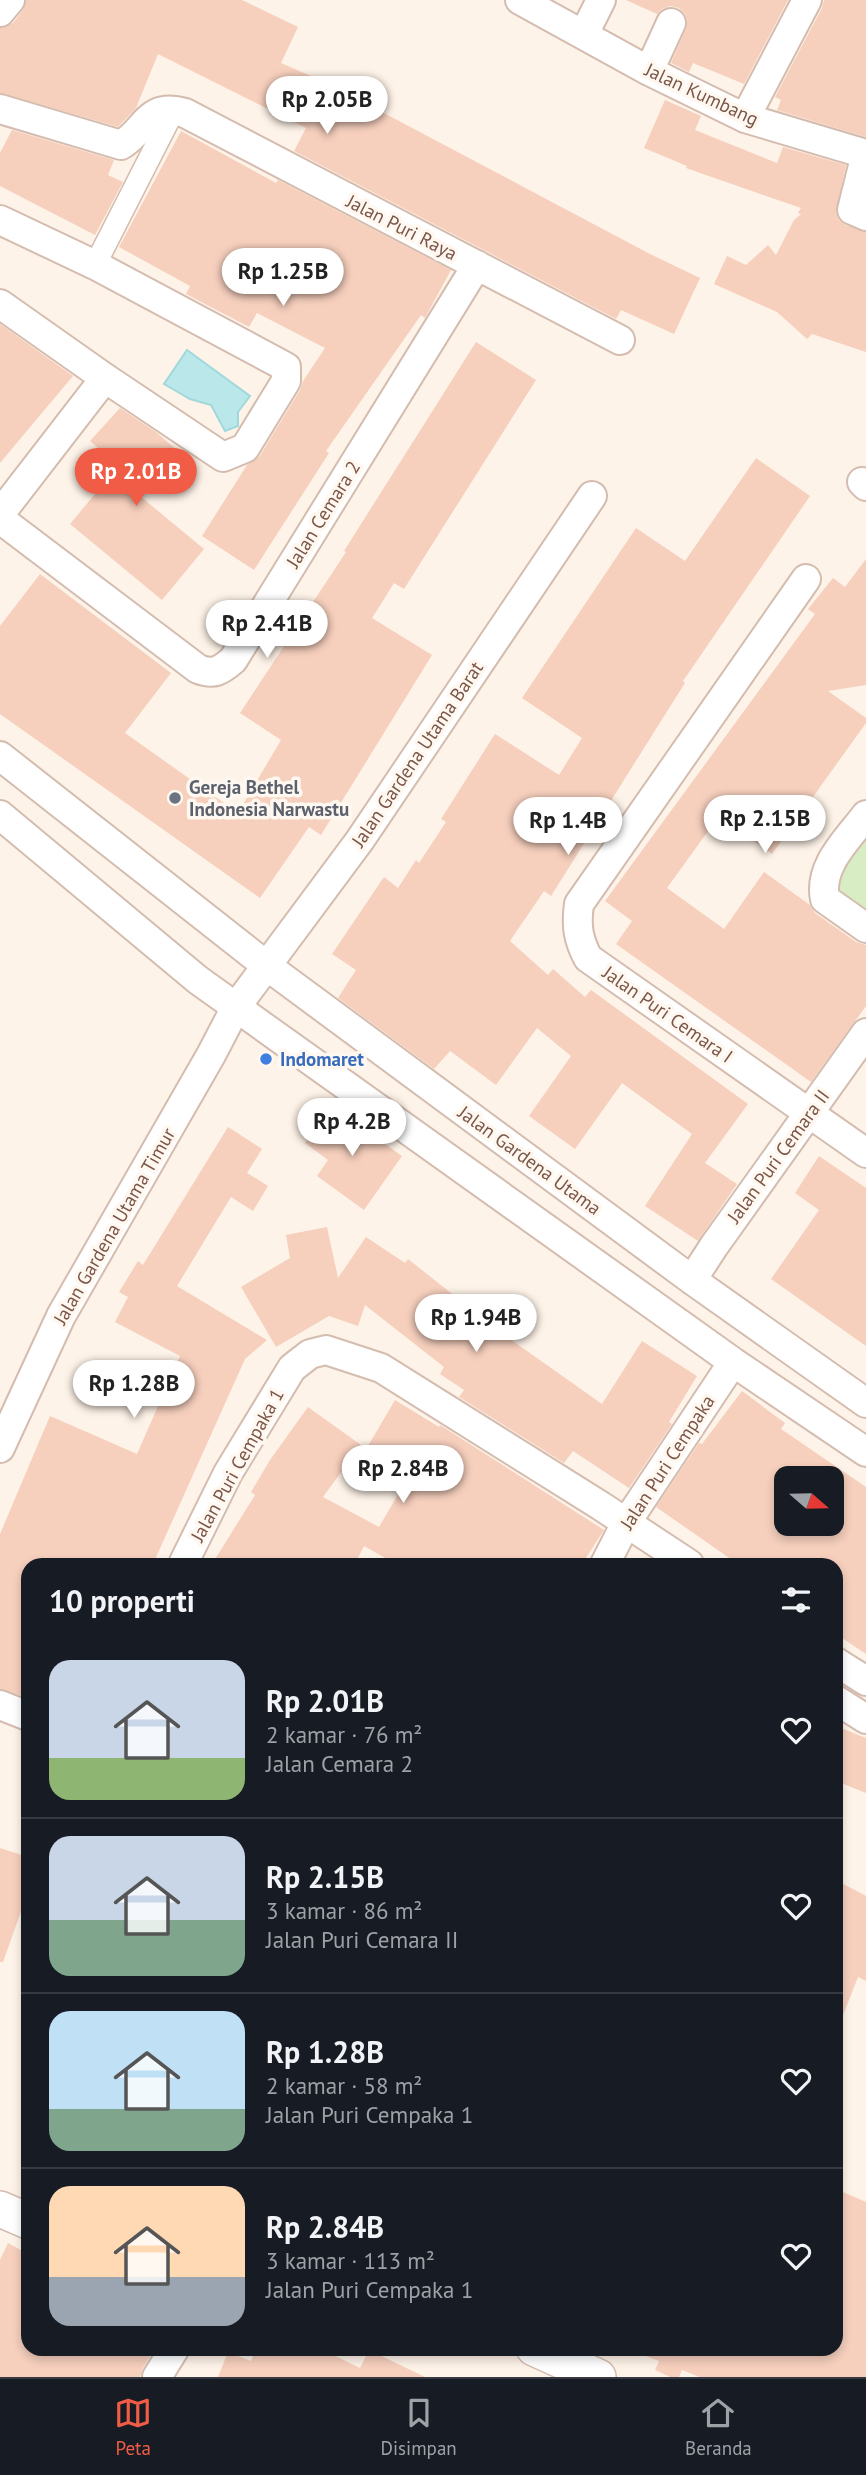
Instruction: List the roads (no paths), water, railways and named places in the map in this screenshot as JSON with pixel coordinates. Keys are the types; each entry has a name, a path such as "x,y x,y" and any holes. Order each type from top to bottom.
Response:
{"street":[{"path":"0,12 10,0"},
{"name":"Jalan Kumbang","path":"520,0 649,71 745,118 866,154"},
{"path":"584,34 601,0"},
{"path":"745,118 807,0"},
{"path":"649,71 671,23"},
{"path":"0,109 121,145 130,140 151,115 180,112"},
{"path":"95,265 180,112"},
{"name":"Jalan Puri Raya","path":"180,112 620,340"},
{"path":"866,154 852,210 866,216"},
{"path":"0,220 95,265 286,367 286,381 245,447 223,457 0,304"},
{"name":"Jalan Cemara 2","path":"0,517 198,668 210,674 220,671 233,660 477,265"},
{"path":"0,517 105,378"},
{"name":"Jalan Gardena Utama Barat","path":"236,1007 360,840 592,496"},
{"name":"Jalan Puri Cemara I","path":"806,579 579,904 577,924 580,941 588,958 866,1153"},
{"name":"Jalan Gardena Utama","path":"0,756 267,966 692,1280 866,1403"},
{"path":"0,815 198,981 733,1362 866,1452"},
{"path":"866,815 828,867 823,888 825,899 866,928"},
{"name":"Jalan Gardena Utama Timur","path":"0,1448 61,1316 236,1007"},
{"name":"Jalan Puri Cemara II","path":"692,1280 714,1245 866,1033"},
{"name":"Jalan Puri Cempaka 1","path":"186,1558 228,1473 292,1368 310,1354 327,1350 381,1368 680,1558"},
{"name":"Jalan Puri Cempaka","path":"608,1558 626,1523 733,1362"},
{"path":"843,1666 866,1681"},
{"path":"843,1704 866,1719"},
{"path":"0,1705 21,1713"},
{"path":"0,2209 21,2218"},
{"path":"157,2377 170,2356"},
{"path":"552,2356 598,2377"}],"water":[{"path":"187,350 250,396 238,412 238,426 225,431 211,405 190,399 164,384"}],"place":[{"name":"Gereja Bethel Indonesia Narwastu","path":"175,798"},
{"name":"Indomaret","path":"266,1059"}]}
